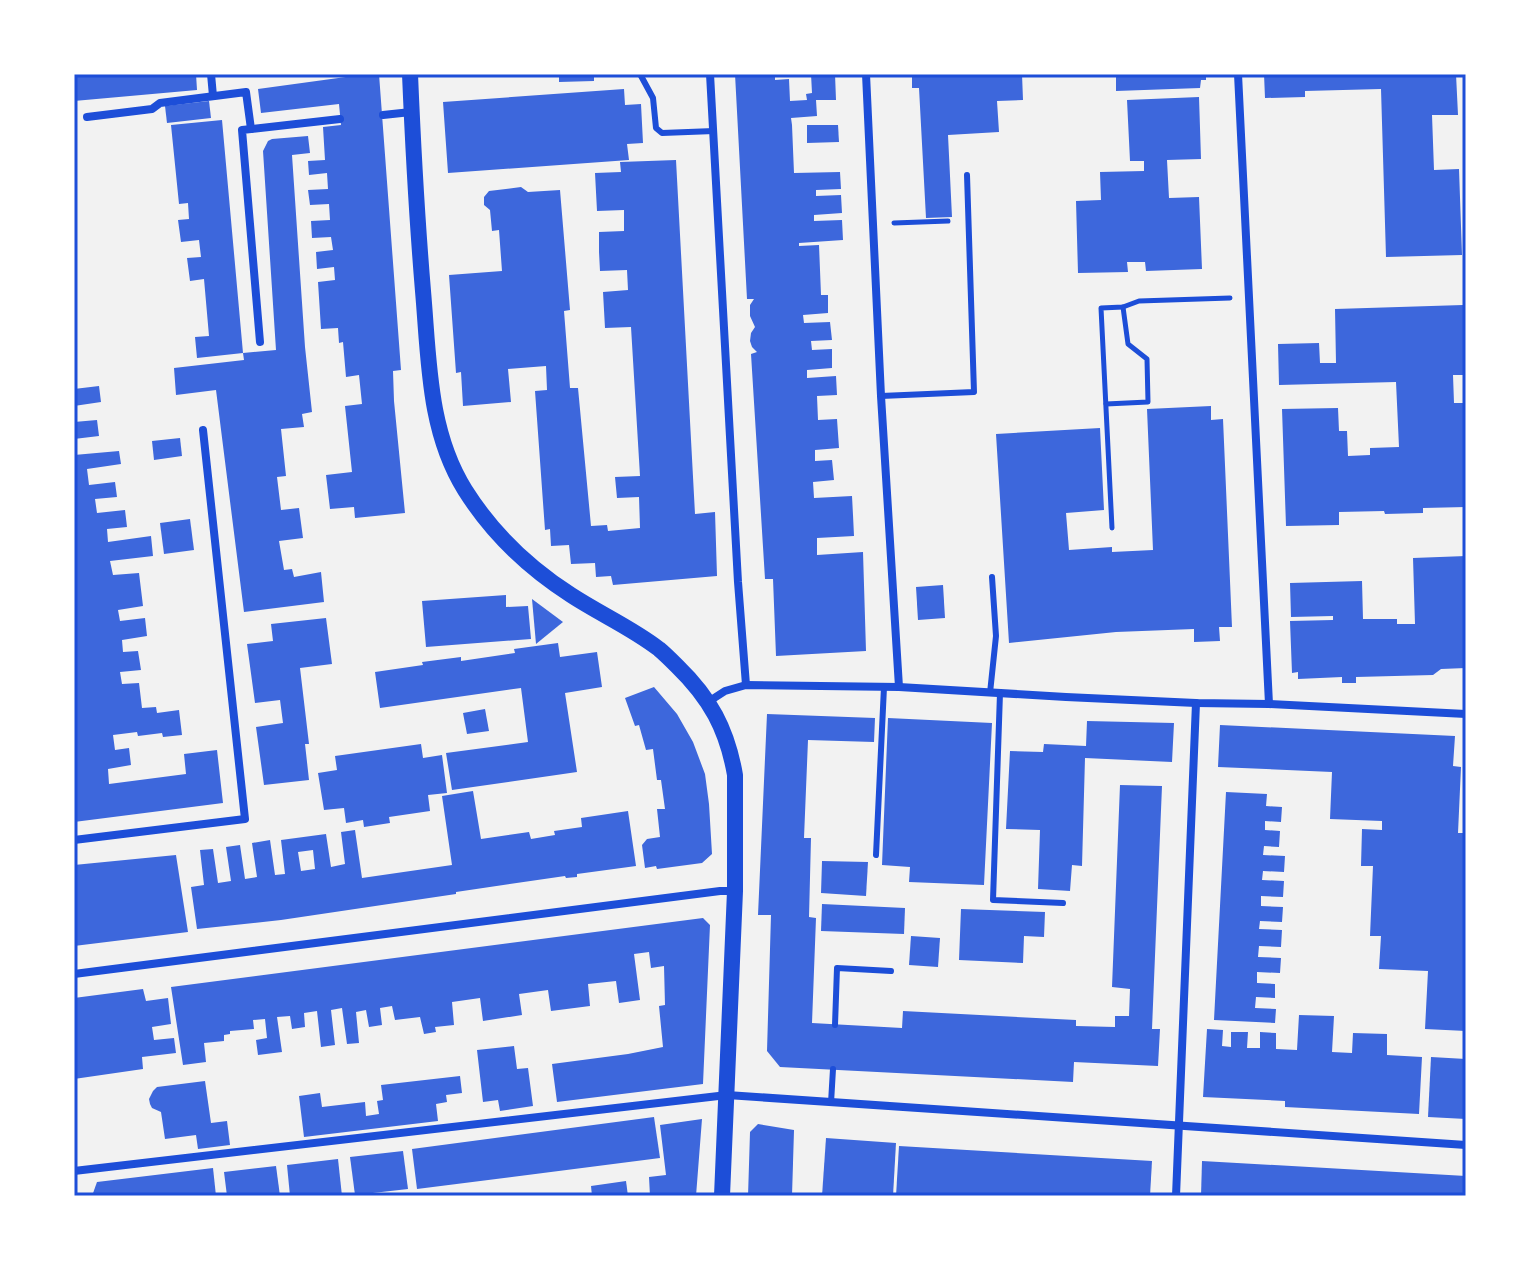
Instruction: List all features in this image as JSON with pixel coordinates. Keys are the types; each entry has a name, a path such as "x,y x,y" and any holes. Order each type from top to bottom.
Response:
{"main road":[{"path":"410,74 432,393 450,462 463,488 495,531 528,564 573,597 660,649 708,702 726,738 735,775 735,891 722,1196"}],"street":[{"path":"211,74 213,96"},
{"path":"710,74 746,685"},
{"path":"866,74 899,687"},
{"path":"1238,74 1269,704"},
{"path":"87,117 152,109 160,103 246,92 251,129"},
{"path":"383,115 411,112"},
{"path":"260,342 242,130 340,119"},
{"path":"74,840 245,819 203,430"},
{"path":"708,702 725,691 746,685 899,687 1466,714"},
{"path":"1176,1196 1196,703"},
{"path":"74,974 735,891"},
{"path":"74,1171 727,1095 1466,1145"}],"lane":[{"path":"640,74 653,98 656,128 662,133 714,131"},
{"path":"881,396 974,392 967,175"},
{"path":"992,577 996,636 993,900 1063,903"},
{"path":"876,855 884,687"},
{"path":"835,1025 837,968 891,971"},
{"path":"831,1103 833,1069"}],"path":[{"path":"873,225 969,220"},
{"path":"1112,528 1101,308 1123,307 1139,301 1248,298"},
{"path":"1106,404 1148,402 1147,359 1128,344 1123,307"}],"building":[{"path":"74,74 196,74 197,90 74,101"},
{"path":"352,74 379,74 401,370 393,371 405,513 355,518 354,507 330,509 326,475 352,472 345,406 362,404 359,375 346,377 343,342 339,343 338,328 321,329 318,282 335,280 334,267 317,269 316,252 333,250 331,237 312,238 311,221 330,220 329,204 310,205 308,190 328,189 327,173 309,175 308,161 325,160 323,127 341,125 339,104 261,113 258,89"},
{"path":"559,74 594,74 594,81 559,82"},
{"path":"735,74 775,74 775,80 789,79 790,101 807,100 806,94 812,93 811,74 835,74 836,100 816,100 817,116 791,118 794,173 840,172 841,189 816,190 816,196 841,195 842,213 814,215 814,221 842,220 843,240 799,243 799,246 819,245 821,295 828,295 828,313 803,315 804,323 830,322 832,340 811,341 812,350 832,349 832,368 807,370 807,378 836,376 837,395 817,396 818,420 837,419 839,448 815,450 815,461 832,460 834,480 813,482 814,498 852,496 854,536 817,538 817,555 863,552 866,651 776,656 773,579 765,579 751,354 757,352 750,341 755,327 750,316 750,305 754,299 747,299"},
{"path":"912,74 1022,74 1023,100 997,101 999,132 948,135 952,217 926,218 919,88 912,88"},
{"path":"1116,74 1206,74 1206,80 1201,80 1200,88 1116,91"},
{"path":"1264,74 1456,74 1458,115 1432,115 1434,170 1459,169 1462,255 1386,257 1381,89 1305,91 1305,97 1265,98"},
{"path":"624,89 625,105 641,104 643,143 627,144 629,160 448,173 443,102"},
{"path":"1199,97 1201,159 1167,160 1169,198 1199,197 1202,269 1146,271 1145,262 1127,262 1128,272 1078,273 1076,201 1101,200 1100,172 1144,171 1144,161 1130,161 1127,100"},
{"path":"209,101 211,118 167,123 165,106"},
{"path":"222,120 243,353 197,358 195,337 209,336 204,279 190,281 187,258 201,257 199,240 181,242 178,220 189,219 188,203 179,204 171,125"},
{"path":"807,125 838,125 839,142 807,143"},
{"path":"308,136 310,153 292,155 312,412 302,414 304,427 281,429 286,476 277,477 281,510 299,508 303,538 279,541 284,570 292,569 294,577 321,572 324,602 244,612 216,390 176,395 174,368 244,360 243,353 276,350 263,151 272,139"},
{"path":"676,160 695,514 715,512 717,576 613,585 611,576 596,577 595,563 571,564 569,545 551,546 550,529 545,530 535,391 547,390 546,366 508,369 511,402 463,406 461,372 456,373 449,275 502,271 499,230 492,231 490,210 484,205 484,197 489,191 521,187 528,192 560,190 570,310 564,311 570,388 578,388 591,526 607,525 608,531 640,528 639,497 617,498 615,477 640,476 631,327 605,328 603,292 628,290 627,270 600,271 599,252 599,232 624,231 624,210 597,211 595,173 621,172 620,162"},
{"path":"1463,305 1465,375 1453,375 1454,403 1466,403 1466,507 1423,508 1423,513 1339,512 1339,525 1286,526 1282,409 1338,408 1339,431 1347,431 1348,456 1370,455 1370,448 1399,447 1396,382 1279,385 1278,344 1319,343 1320,363 1336,363 1335,309"},
{"path":"99,386 101,402 74,406 74,389"},
{"path":"1211,406 1211,420 1223,419 1232,627 1219,627 1220,641 1194,642 1194,629 1116,632 1009,643 996,434 1100,428 1104,510 1066,513 1069,550 1112,547 1112,552 1153,550 1147,409"},
{"path":"97,420 99,436 74,439 74,422"},
{"path":"180,438 182,456 154,460 152,441"},
{"path":"119,451 121,464 87,469 89,485 115,482 117,497 95,499 97,513 125,510 127,527 107,529 108,542 151,536 153,556 110,561 113,575 139,573 143,606 118,610 120,621 145,618 147,636 122,640 123,652 138,651 141,670 120,672 122,684 139,683 142,708 156,707 157,713 179,710 182,735 163,737 162,733 138,736 137,732 113,735 115,750 129,748 131,765 108,769 109,784 186,774 184,754 217,750 223,803 74,822 74,455"},
{"path":"190,519 194,550 164,554 160,523"},
{"path":"1466,556 1466,668 1441,669 1433,675 1356,677 1356,683 1342,683 1342,677 1298,679 1298,672 1292,673 1290,621 1333,620 1333,616 1291,617 1290,583 1362,581 1363,619 1397,619 1397,624 1415,624 1413,558"},
{"path":"943,585 945,618 918,620 916,587"},
{"path":"506,595 506,607 528,606 531,639 426,647 422,601"},
{"path":"532,599 563,622 536,644"},
{"path":"326,618 332,664 300,668 309,744 305,744 309,780 264,785 256,727 283,723 280,700 255,703 247,644 273,641 271,624"},
{"path":"558,643 560,657 597,652 602,687 565,693 577,772 452,790 446,753 528,742 521,688 380,708 375,672 423,665 422,662 461,657 461,661 515,653 514,649"},
{"path":"654,687 677,714 693,742 705,774 712,854 702,863 645,868 642,845 647,839 660,837 657,809 665,809 653,749 646,750 639,725 635,726 625,698"},
{"path":"485,709 489,731 467,734 463,713"},
{"path":"767,714 875,718 874,742 808,740 804,838 811,838 809,917 816,918 812,1023 902,1028 903,1011 1076,1020 1076,1026 1115,1027 1115,1016 1129,1016 1130,989 1112,987 1120,785 1162,786 1152,1029 1160,1029 1158,1066 1074,1062 1073,1082 780,1067 767,1051 771,915 758,915"},
{"path":"888,718 992,723 984,885 909,882 910,867 882,865"},
{"path":"1087,721 1174,723 1172,762 1085,758 1082,866 1072,865 1070,891 1038,889 1040,830 1006,829 1010,751 1043,752 1044,744 1086,746"},
{"path":"1220,725 1455,736 1453,766 1461,767 1458,833 1466,833 1466,1031 1425,1029 1428,971 1379,969 1381,936 1370,936 1373,866 1361,866 1362,829 1382,830 1382,821 1330,819 1332,772 1218,767"},
{"path":"421,744 423,758 442,755 447,793 428,795 430,811 389,817 390,823 364,827 363,820 346,823 344,808 324,810 318,773 337,770 335,756"},
{"path":"473,791 481,839 529,832 531,839 555,835 554,831 582,827 581,818 628,811 636,866 281,920 197,929 191,887 204,885 200,850 213,849 218,883 231,881 226,847 240,845 245,879 257,877 252,843 270,840 275,875 285,874 281,840 326,834 331,867 345,864 341,832 355,830 362,878 452,865 442,796","holes":["313,850 315,869 301,871 298,852"]},
{"path":"1226,792 1267,794 1266,806 1282,807 1281,822 1265,821 1265,830 1280,831 1279,847 1264,846 1263,855 1285,856 1284,872 1263,871 1262,880 1284,881 1283,897 1261,896 1261,906 1283,907 1282,922 1260,921 1259,929 1282,930 1281,947 1259,946 1258,957 1281,958 1280,973 1257,972 1257,983 1275,984 1275,998 1256,997 1255,1008 1276,1009 1275,1023 1214,1020"},
{"path":"176,855 188,932 74,946 74,865"},
{"path":"822,861 868,862 866,896 821,893"},
{"path":"822,904 905,908 904,934 821,931"},
{"path":"961,909 1045,912 1044,937 1024,936 1023,963 959,960"},
{"path":"703,918 710,925 703,1084 557,1102 552,1064 663,1047 659,1006 665,1005 664,966 651,968 649,952 634,954 640,1000 619,1003 616,981 588,984 590,1006 551,1011 548,990 519,994 522,1015 483,1021 480,998 452,1002 454,1025 435,1027 436,1032 424,1034 420,1017 395,1020 392,1006 380,1008 382,1025 369,1027 366,1010 356,1012 359,1043 347,1044 342,1008 331,1010 335,1045 321,1047 317,1011 304,1013 305,1027 292,1029 290,1016 277,1017 282,1052 258,1055 256,1040 267,1038 265,1019 253,1020 254,1029 230,1031 230,1034 224,1035 224,1041 204,1043 206,1062 183,1065 171,987"},
{"path":"911,936 940,938 938,967 909,965"},
{"path":"143,989 146,1001 168,998 171,1024 152,1027 154,1040 174,1038 176,1053 142,1057 143,1069 74,1079 74,998"},
{"path":"1299,1015 1334,1016 1332,1052 1352,1053 1353,1033 1387,1034 1387,1055 1422,1057 1419,1114 1285,1107 1285,1101 1203,1097 1207,1029 1223,1030 1222,1046 1231,1047 1231,1032 1248,1032 1247,1048 1260,1048 1260,1032 1276,1033 1276,1049 1297,1050"},
{"path":"514,1046 517,1069 528,1068 533,1106 500,1111 498,1100 483,1102 477,1050"},
{"path":"1431,1057 1466,1059 1466,1119 1428,1117"},
{"path":"460,1076 462,1093 446,1095 447,1102 436,1104 438,1121 304,1137 299,1096 320,1093 322,1107 365,1102 366,1116 379,1114 377,1101 383,1100 381,1085"},
{"path":"205,1081 211,1123 227,1121 230,1145 198,1149 196,1135 165,1139 161,1112 150,1104 153,1091 157,1087"},
{"path":"654,1117 660,1158 417,1189 412,1149"},
{"path":"702,1119 696,1196 650,1196 649,1177 666,1175 660,1125"},
{"path":"758,1124 794,1130 792,1196 748,1196 750,1132"},
{"path":"826,1138 896,1143 893,1196 822,1196"},
{"path":"899,1146 1152,1161 1150,1196 896,1196"},
{"path":"403,1151 408,1189 355,1195 350,1157"},
{"path":"338,1159 342,1196 290,1196 287,1165"},
{"path":"1202,1161 1466,1176 1466,1196 1201,1196"},
{"path":"276,1166 280,1196 227,1196 224,1172"},
{"path":"213,1168 216,1196 92,1196 97,1182"},
{"path":"626,1181 628,1196 592,1196 591,1186"}]}
